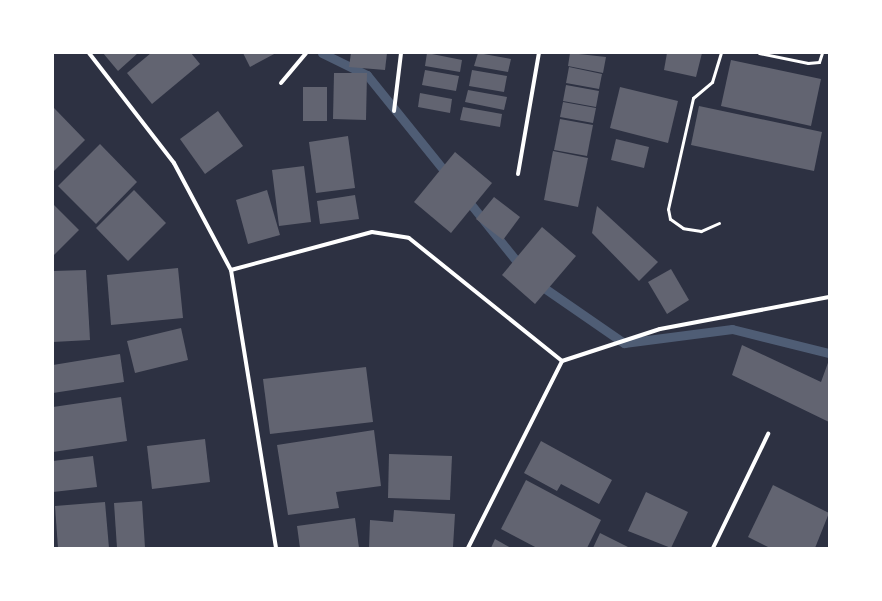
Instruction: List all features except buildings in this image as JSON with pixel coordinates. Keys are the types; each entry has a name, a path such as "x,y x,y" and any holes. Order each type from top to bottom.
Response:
{"street":[{"path":"89,53 174,164 231,270 276,548"},
{"path":"281,83 306,53"},
{"path":"394,111 401,53"},
{"path":"518,174 539,53"},
{"path":"231,270 372,232 409,238 562,361"},
{"path":"468,548 562,361 660,329 829,297"},
{"path":"713,548 768,434"}],"lane":[{"path":"719,223 701,231 683,228 670,219 668,209 693,98 712,82 721,53"},
{"path":"759,53 808,63 819,62 822,53"}],"waterway":[{"path":"322,53 367,75 450,178"},
{"path":"465,197 522,268"},
{"path":"537,283 624,343 732,329 829,353"}]}
